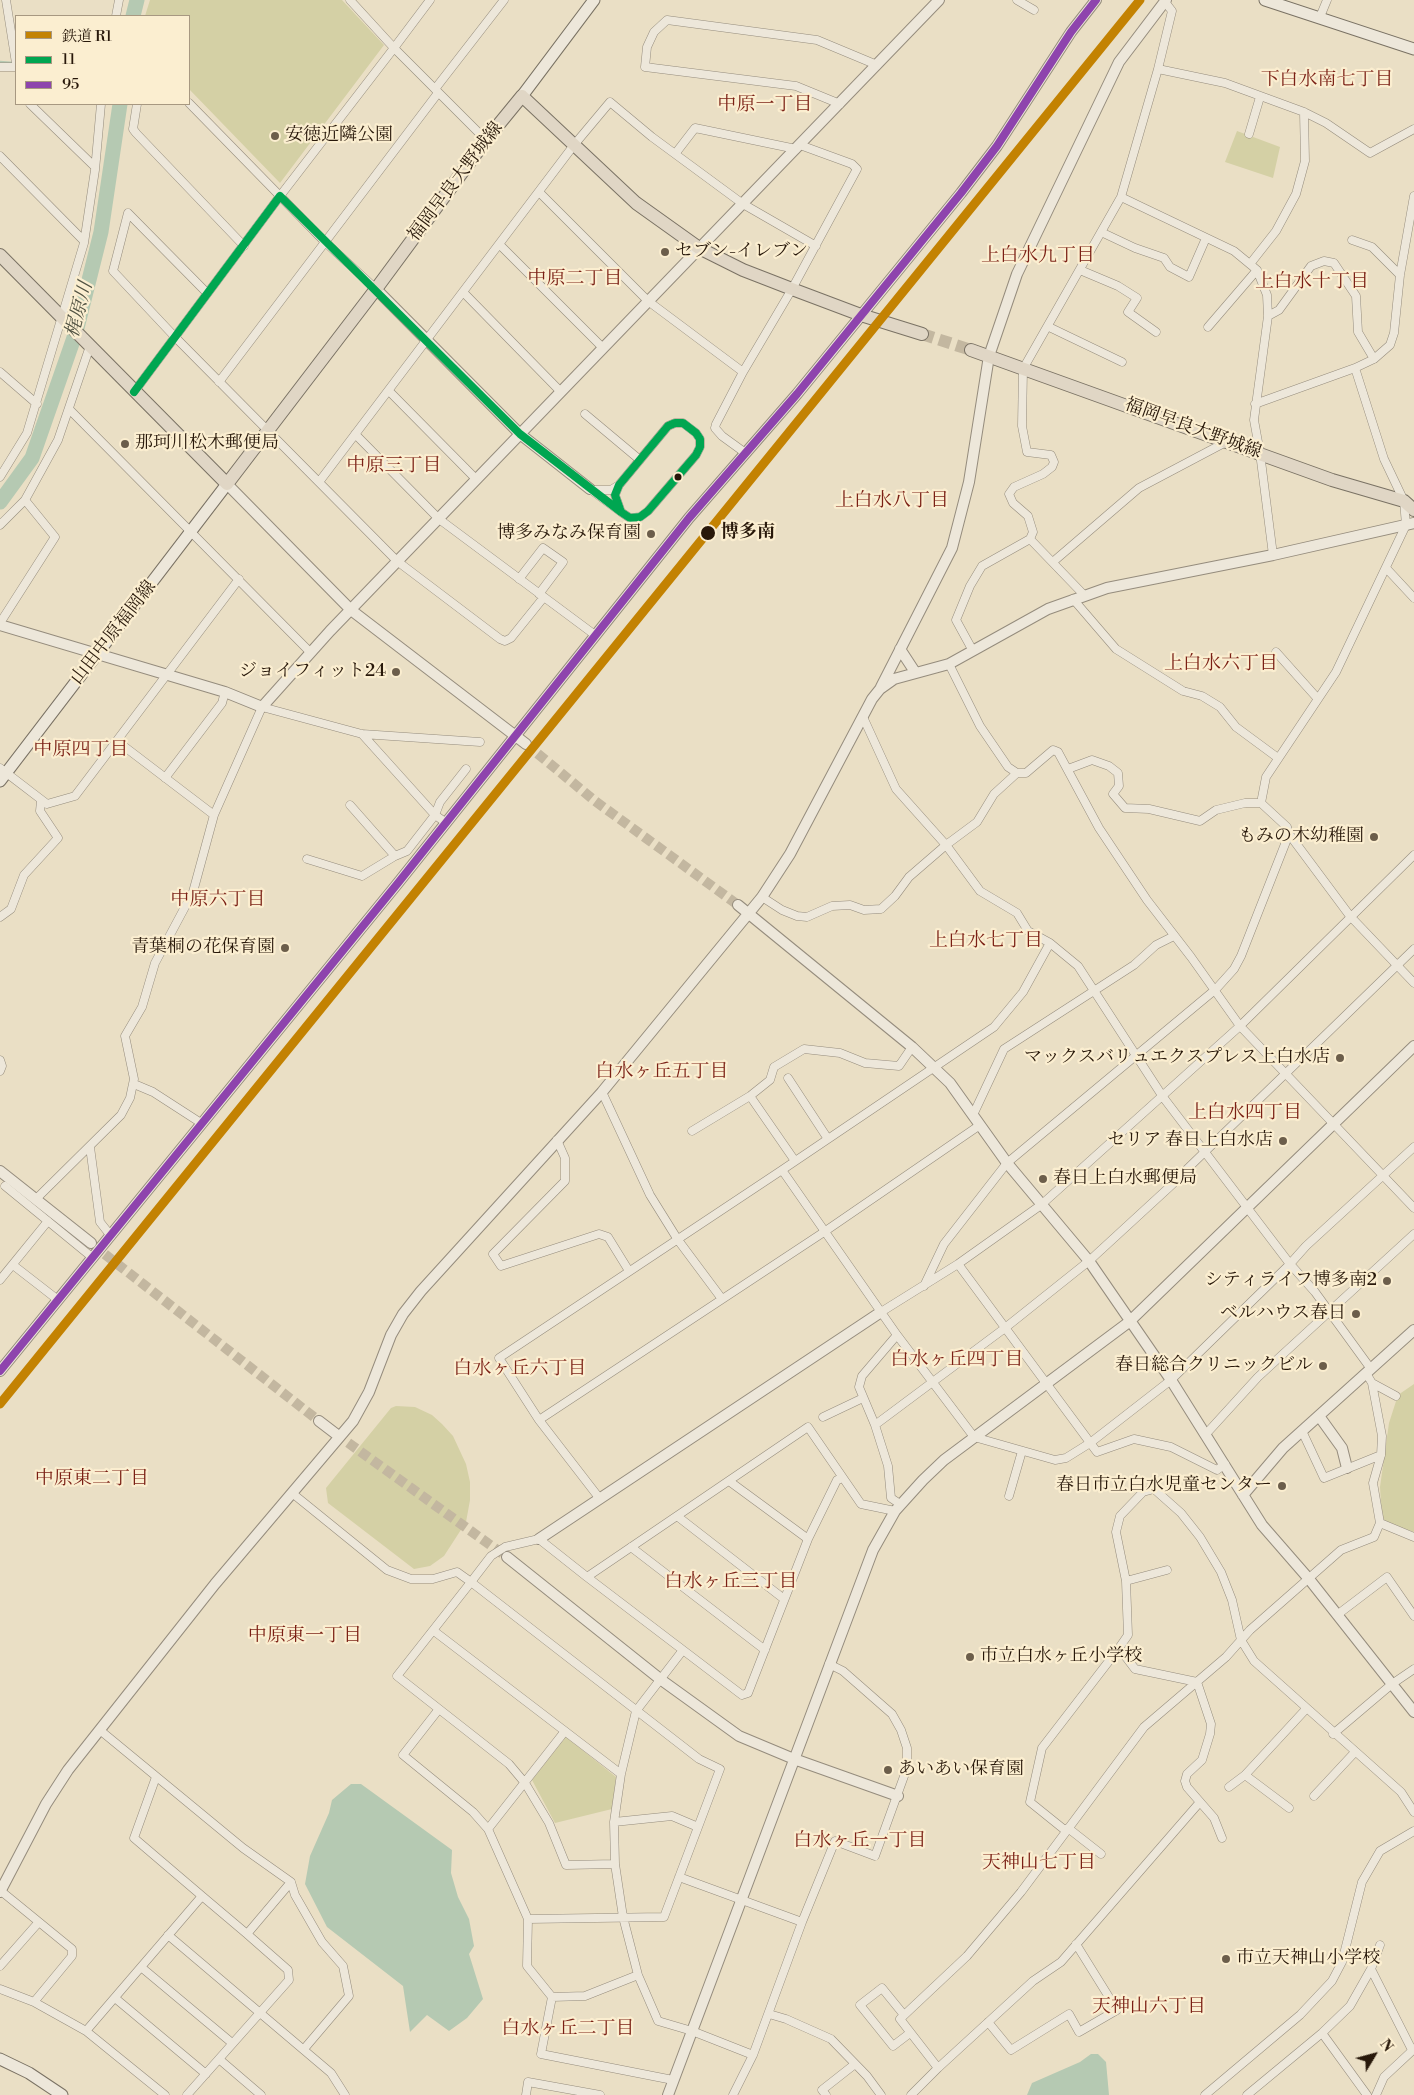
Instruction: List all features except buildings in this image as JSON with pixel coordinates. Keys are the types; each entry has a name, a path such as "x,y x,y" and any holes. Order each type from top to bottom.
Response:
{"main road":[{"path":"594,0 522,96 636,203 699,248 743,270 792,289 861,315 922,334"},
{"path":"1265,0 1414,48"},
{"name":"福岡早良大野城線","path":"227,484 376,289 486,140 522,96"},
{"path":"0,256 227,484"},
{"name":"福岡早良大野城線","path":"971,350 1332,480 1404,501 1414,510"},
{"name":"山田中原福岡線","path":"2,773 98,653 227,484"},
{"path":"0,2059 34,2076 62,2095"}],"street":[{"path":"6,0 15,58"},
{"path":"116,15 119,0"},
{"path":"350,0 394,48 486,140"},
{"path":"134,392 280,196 430,0"},
{"path":"220,382 504,0"},
{"path":"36,1200 121,1115 130,1098 134,1084 125,1036 142,1007 148,981 155,963 194,892 214,815 262,707 310,652 397,561 939,0"},
{"path":"1017,0 1034,10"},
{"path":"0,1371 398,883 595,635 744,452 797,394 997,146 1071,32 1096,0"},
{"path":"1320,17 1328,0"},
{"path":"34,2002 72,1956 72,1950 0,1891 46,1804 68,1770 101,1731 154,1660 353,1421 369,1392 391,1335 402,1314 602,1092 749,914 790,854 863,717 880,689 952,548 962,513 988,356 1021,265 1120,62 1166,1 1172,11 1158,69 1120,197 1049,326 1023,369 1022,426 1027,452 1051,455 1054,462 1052,467 1044,474 1014,487 1009,494 1013,503 1028,516 1033,532 1030,538 982,566 970,586 956,620 973,651"},
{"path":"840,104 796,86 645,67 648,47 654,32 667,20 817,40 877,65"},
{"path":"0,67 15,65"},
{"path":"1158,69 1225,84 1304,112 1326,123 1370,153 1414,129"},
{"path":"1249,134 1260,96"},
{"path":"319,482 574,145 610,102 742,204 816,246"},
{"path":"190,104 324,242 376,289 520,434 590,489 630,518 640,517 648,511 696,455 700,448 700,439 683,423 675,422 668,426 619,485 611,490 590,489"},
{"path":"31,105 95,167"},
{"path":"1,472 27,433 64,319 84,241 95,167 101,105"},
{"path":"137,105 133,129 136,134 244,246"},
{"path":"1250,264 1276,231 1296,194 1305,161 1304,112"},
{"path":"675,154 695,128 798,147 852,164 857,169 792,289 743,372 715,428 722,436 744,452"},
{"path":"0,156 84,241"},
{"path":"539,192 648,301 743,372"},
{"path":"1254,404 1355,368 1374,359 1390,345 1394,333 1400,275 1412,222 1414,196"},
{"path":"1120,197 1234,251 1257,270 1267,295 1268,316 1254,404 1254,420 1260,453 1272,555"},
{"path":"207,293 128,214 113,270 175,337 397,561 500,639 506,641 511,638 563,562 543,548 519,579"},
{"path":"1102,232 1135,248 1164,258 1170,267 1190,277 1206,238"},
{"path":"1352,240 1372,247 1400,275"},
{"path":"499,244 603,348"},
{"path":"1268,316 1279,310 1310,266 1324,261 1334,263 1356,296 1358,332 1374,359"},
{"path":"1080,270 1118,286 1137,298 1128,312 1156,332"},
{"path":"1208,327 1257,270"},
{"path":"463,292 560,391"},
{"path":"1146,325 1151,317"},
{"path":"1049,326 1122,362"},
{"path":"0,525 25,500 58,440 69,409 87,343"},
{"path":"1261,803 1266,777 1336,672 1410,524 1404,501 1384,459 1355,368"},
{"path":"0,372 36,404"},
{"path":"388,391 476,479"},
{"path":"69,409 310,652"},
{"path":"585,414 640,460"},
{"path":"355,434 439,519 595,635"},
{"path":"1054,561 1140,488 1227,441"},
{"path":"227,484 351,610 526,744"},
{"path":"619,485 615,495 621,512"},
{"path":"25,500 55,537 0,624 225,692 262,707 362,734 480,742"},
{"path":"880,689 894,680 915,672 949,664 1048,610 1084,595 1107,588 1272,555 1410,524"},
{"path":"1030,538 1054,561 1084,595"},
{"path":"1387,569 1414,598"},
{"path":"2,773 47,804 75,796 239,580"},
{"path":"1074,599 1116,649 1183,691 1202,696 1220,707 1236,727 1278,758"},
{"path":"900,649 915,672"},
{"path":"1276,652 1318,699"},
{"path":"949,664 980,726 1008,767 1017,773 1026,773 1053,750 1058,752 1099,828 1174,936 1240,1026 1414,1208"},
{"path":"165,778 222,703 225,692"},
{"path":"863,717 896,789 946,845 980,891 1017,913 1028,931 1050,943 1078,966 1135,1057 1163,1097 1290,1264 1315,1292 1368,1371 1382,1436 1381,1454 1374,1483 1380,1523 1374,1537 1341,1550 1241,1640 1226,1657 1144,1727 1021,1892 967,1956 900,2019 938,2068"},
{"path":"362,734 435,815 445,822"},
{"path":"117,741 214,815"},
{"path":"1068,769 1092,760 1108,766 1118,773 1119,786 1113,794 1125,808 1149,809 1200,821 1216,810 1245,803 1261,803 1287,827 1289,834 1350,916 1414,983"},
{"path":"308,859 362,876 394,856 407,851 435,815 440,802 466,769"},
{"path":"762,897 782,910 797,916 807,917 832,906 850,905 864,910 881,909 895,896 909,877 946,845 977,822 994,794 1017,773"},
{"path":"0,917 11,909 24,874 58,838 40,811 41,801"},
{"path":"350,806 394,856"},
{"path":"924,1286 944,1244 1006,1163 1225,980 1241,956 1289,834"},
{"path":"615,1864 566,1865 549,1824 526,1783 509,1764 397,1676 471,1582 492,1556 505,1547 539,1539 881,1312 958,1264 1041,1205 1240,1026 1414,855"},
{"path":"738,905 912,1047 950,1082 1006,1163 1089,1261 1129,1322 1171,1380 1262,1526 1308,1579 1414,1712"},
{"path":"973,1115 1004,1049 1134,965 1156,945 1174,936"},
{"path":"600,1499 540,1420 499,1358 994,1027 1023,992 1050,943"},
{"path":"875,1425 1005,1328 1089,1261 1163,1194 1414,949"},
{"path":"668,2095 873,1550 898,1508 930,1473 974,1437 1109,1339 1129,1322 1414,1046"},
{"path":"692,1131 750,1096 770,1080 774,1067 804,1049 840,1053 865,1063 899,1066 912,1047"},
{"path":"0,1060 2,1066 0,1071"},
{"path":"788,1078 828,1139"},
{"path":"134,1084 153,1092 201,1123"},
{"path":"602,1092 646,1188 678,1240 722,1299"},
{"path":"750,1096 795,1161"},
{"path":"540,1420 824,1232 980,1125"},
{"path":"557,1140 565,1158 566,1181 493,1254 501,1266 599,1234 608,1237 629,1271"},
{"path":"782,1170 897,1335 974,1437 1054,1460 1066,1458 1090,1443 1171,1380 1290,1264 1306,1246 1414,1147"},
{"path":"90,1148 100,1222 112,1236"},
{"path":"0,1171 8,1182 48,1221 93,1258"},
{"path":"8,1182 36,1200 91,1243"},
{"path":"0,1192 8,1182"},
{"path":"0,1280 48,1221"},
{"path":"1206,1434 1258,1377 1329,1314 1414,1234"},
{"path":"13,1264 58,1300"},
{"path":"958,1264 1097,1452 1134,1439 1171,1446 1217,1470 1225,1464"},
{"path":"1243,1495 1283,1448 1414,1330"},
{"path":"897,1335 862,1376 859,1387 875,1425 888,1466 891,1498 898,1508"},
{"path":"1372,1383 1396,1396"},
{"path":"823,1417 863,1398"},
{"path":"1319,1416 1342,1448 1347,1468"},
{"path":"319,1421 336,1434"},
{"path":"587,1577 808,1427 861,1504 898,1508"},
{"path":"1302,1431 1324,1478 1381,1454"},
{"path":"1009,1496 1022,1451"},
{"path":"539,1539 742,1696 748,1693 808,1539 837,1480 842,1478"},
{"path":"729,1481 808,1539"},
{"path":"1101,1854 1030,1802 1042,1748 1128,1635 1126,1581 1116,1532 1120,1516 1143,1492 1154,1489 1186,1519 1200,1537 1221,1572 1232,1600 1241,1640 1254,1661 1333,1734 1401,1792 1414,1812"},
{"path":"292,1492 387,1570 411,1579 433,1579 457,1572 698,1759 720,1769 664,1917 528,1919"},
{"path":"676,1516 784,1599"},
{"path":"1380,1523 1414,1537"},
{"path":"631,1547 765,1650"},
{"path":"507,1557 660,1679 739,1736 794,1759 898,1796"},
{"path":"1126,1581 1167,1570"},
{"path":"1337,1615 1386,1578 1414,1616"},
{"path":"434,1631 621,1774"},
{"path":"1119,1648 1135,1669 1197,1682"},
{"path":"683,1650 636,1711 621,1774 614,1822 615,1864 623,1917 638,1975 658,2021 692,2031 753,2055"},
{"path":"733,2095 753,2055 802,1922 835,1841 875,1856 907,1768 907,1748 901,1730 892,1714 843,1671 829,1664"},
{"path":"1333,1734 1392,1684 1414,1669"},
{"path":"1197,1682 1211,1724 1210,1734 1202,1760 1187,1774 1185,1781 1187,1787 1214,1818 1222,1838"},
{"path":"440,1708 403,1755 472,1812 488,1829 528,1919 527,1966 552,1997 541,2054 673,2080"},
{"path":"1229,1787 1245,1775 1306,1709"},
{"path":"101,1731 243,1848 291,1882 295,1895 322,1942 343,1966 350,1996 304,2050"},
{"path":"488,1829 565,1731"},
{"path":"1314,1796 1355,1752"},
{"path":"1245,1775 1289,1808"},
{"path":"156,1777 134,1838 288,1970 289,1980 187,2095"},
{"path":"911,2095 1033,1981 1061,1962 1200,1802"},
{"path":"614,1822 672,1816 698,1827"},
{"path":"1205,2095 1300,2015 1332,1981 1342,1962 1362,1882 1380,1851 1414,1831"},
{"path":"679,1877 802,1922"},
{"path":"247,1934 291,1882"},
{"path":"86,2030 202,1896"},
{"path":"0,1966 38,1923"},
{"path":"168,1935 331,2073 345,2095"},
{"path":"988,2022 1012,2050 1069,2014 1079,2032 1117,2010 1076,1944"},
{"path":"1247,2095 1256,2092 1350,2006 1371,1970 1380,1945"},
{"path":"141,1967 232,2043"},
{"path":"1371,1970 1413,2050 1384,2076 1376,2095"},
{"path":"552,1997 585,1996 638,1975"},
{"path":"904,2015 882,1988 860,2005 893,2046 910,2033"},
{"path":"0,1990 34,2002 86,2030 165,2095"},
{"path":"115,1998 206,2074"},
{"path":"769,2014 786,2019 831,2040 855,2064 881,2095"},
{"path":"1322,2033 1367,2095"},
{"path":"219,2059 261,2095"},
{"path":"826,2095 822,2090 855,2064"},
{"path":"526,2095 528,2082 600,2095"}],"shaded area":[{"name":"安徳近隣公園","path":"150,0 342,0 384,45 280,183 190,90 190,15 145,15"},
{"path":"1237,131 1280,147 1273,178 1225,162"},
{"path":"1414,1384 1414,1532 1386,1523 1382,1518 1380,1487 1389,1423 1398,1395"},
{"path":"396,1406 415,1407 432,1415 442,1424 453,1436 466,1464 470,1482 470,1500 466,1522 444,1556 430,1566 414,1569 328,1503 326,1488 391,1408"},
{"path":"566,1737 616,1777 612,1809 555,1823 532,1780"},
{"path":"351,1784 361,1784 452,1850 451,1873 458,1897 469,1919 474,1946 469,1954 483,1999 467,2018 449,2031 427,2015 410,2032 403,1986 327,1927 305,1884 310,1856 329,1813 332,1800"},
{"path":"1091,2054 1098,2054 1106,2062 1109,2095 1027,2095 1032,2083 1080,2062"}],"waterway":[{"name":"梶原川","path":"133,15 137,0"},
{"path":"0,62 13,63"},
{"name":"梶原川","path":"0,502 32,458 76,332 101,232 120,105"}],"tunnel":[{"path":"922,334 971,350"},
{"path":"526,744 595,801 738,905"},
{"path":"93,1245 319,1421"},
{"path":"336,1434 507,1557"}],"rail line":[{"name":"R1","path":"0,1404 1140,0"}],"transit line":[{"name":"95","path":"0,1371 398,883 689,518 797,394 961,193 997,146 1071,32 1096,0"},
{"name":"11","path":"134,392 280,196 520,434 621,512 630,518 640,517 648,511 696,455 700,447 700,439 696,433 683,423 675,423 668,426 619,485 615,495 621,512"}],"place":[{"name":"安徳近隣公園","path":"275,136"},
{"name":"セブン-イレブン","path":"665,252"},
{"name":"那珂川松木郵便局","path":"125,444"},
{"name":"博多南","path":"708,533"},
{"name":"博多みなみ保育園","path":"651,534"},
{"name":"ジョイフィット24","path":"396,672"},
{"name":"もみの木幼稚園","path":"1374,837"},
{"name":"青葉桐の花保育園","path":"285,948"},
{"name":"マックスバリュエクスプレス上白水店","path":"1340,1058"},
{"name":"セリア 春日上白水店","path":"1283,1141"},
{"name":"春日上白水郵便局","path":"1043,1179"},
{"name":"シティライフ博多南2","path":"1387,1281"},
{"name":"ベルハウス春日","path":"1356,1314"},
{"name":"春日総合クリニックビル","path":"1323,1366"},
{"name":"春日市立白水児童センター","path":"1282,1486"},
{"name":"市立白水ヶ丘小学校","path":"970,1657"},
{"name":"あいあい保育園","path":"888,1770"},
{"name":"市立天神山小学校","path":"1226,1959"}],"district":[{"name":"下白水南七丁目","path":"1327,80"},
{"name":"中原一丁目","path":"765,105"},
{"name":"上白水九丁目","path":"1038,256"},
{"name":"中原二丁目","path":"575,279"},
{"name":"上白水十丁目","path":"1312,282"},
{"name":"中原三丁目","path":"394,466"},
{"name":"上白水八丁目","path":"892,501"},
{"name":"上白水六丁目","path":"1221,664"},
{"name":"中原四丁目","path":"81,750"},
{"name":"中原六丁目","path":"218,900"},
{"name":"上白水七丁目","path":"986,941"},
{"name":"白水ヶ丘五丁目","path":"662,1072"},
{"name":"上白水四丁目","path":"1245,1113"},
{"name":"白水ヶ丘四丁目","path":"957,1360"},
{"name":"白水ヶ丘六丁目","path":"520,1369"},
{"name":"中原東二丁目","path":"92,1479"},
{"name":"白水ヶ丘三丁目","path":"731,1582"},
{"name":"中原東一丁目","path":"305,1636"},
{"name":"白水ヶ丘一丁目","path":"860,1841"},
{"name":"天神山七丁目","path":"1039,1863"},
{"name":"天神山六丁目","path":"1149,2007"},
{"name":"白水ヶ丘二丁目","path":"568,2029"}]}
